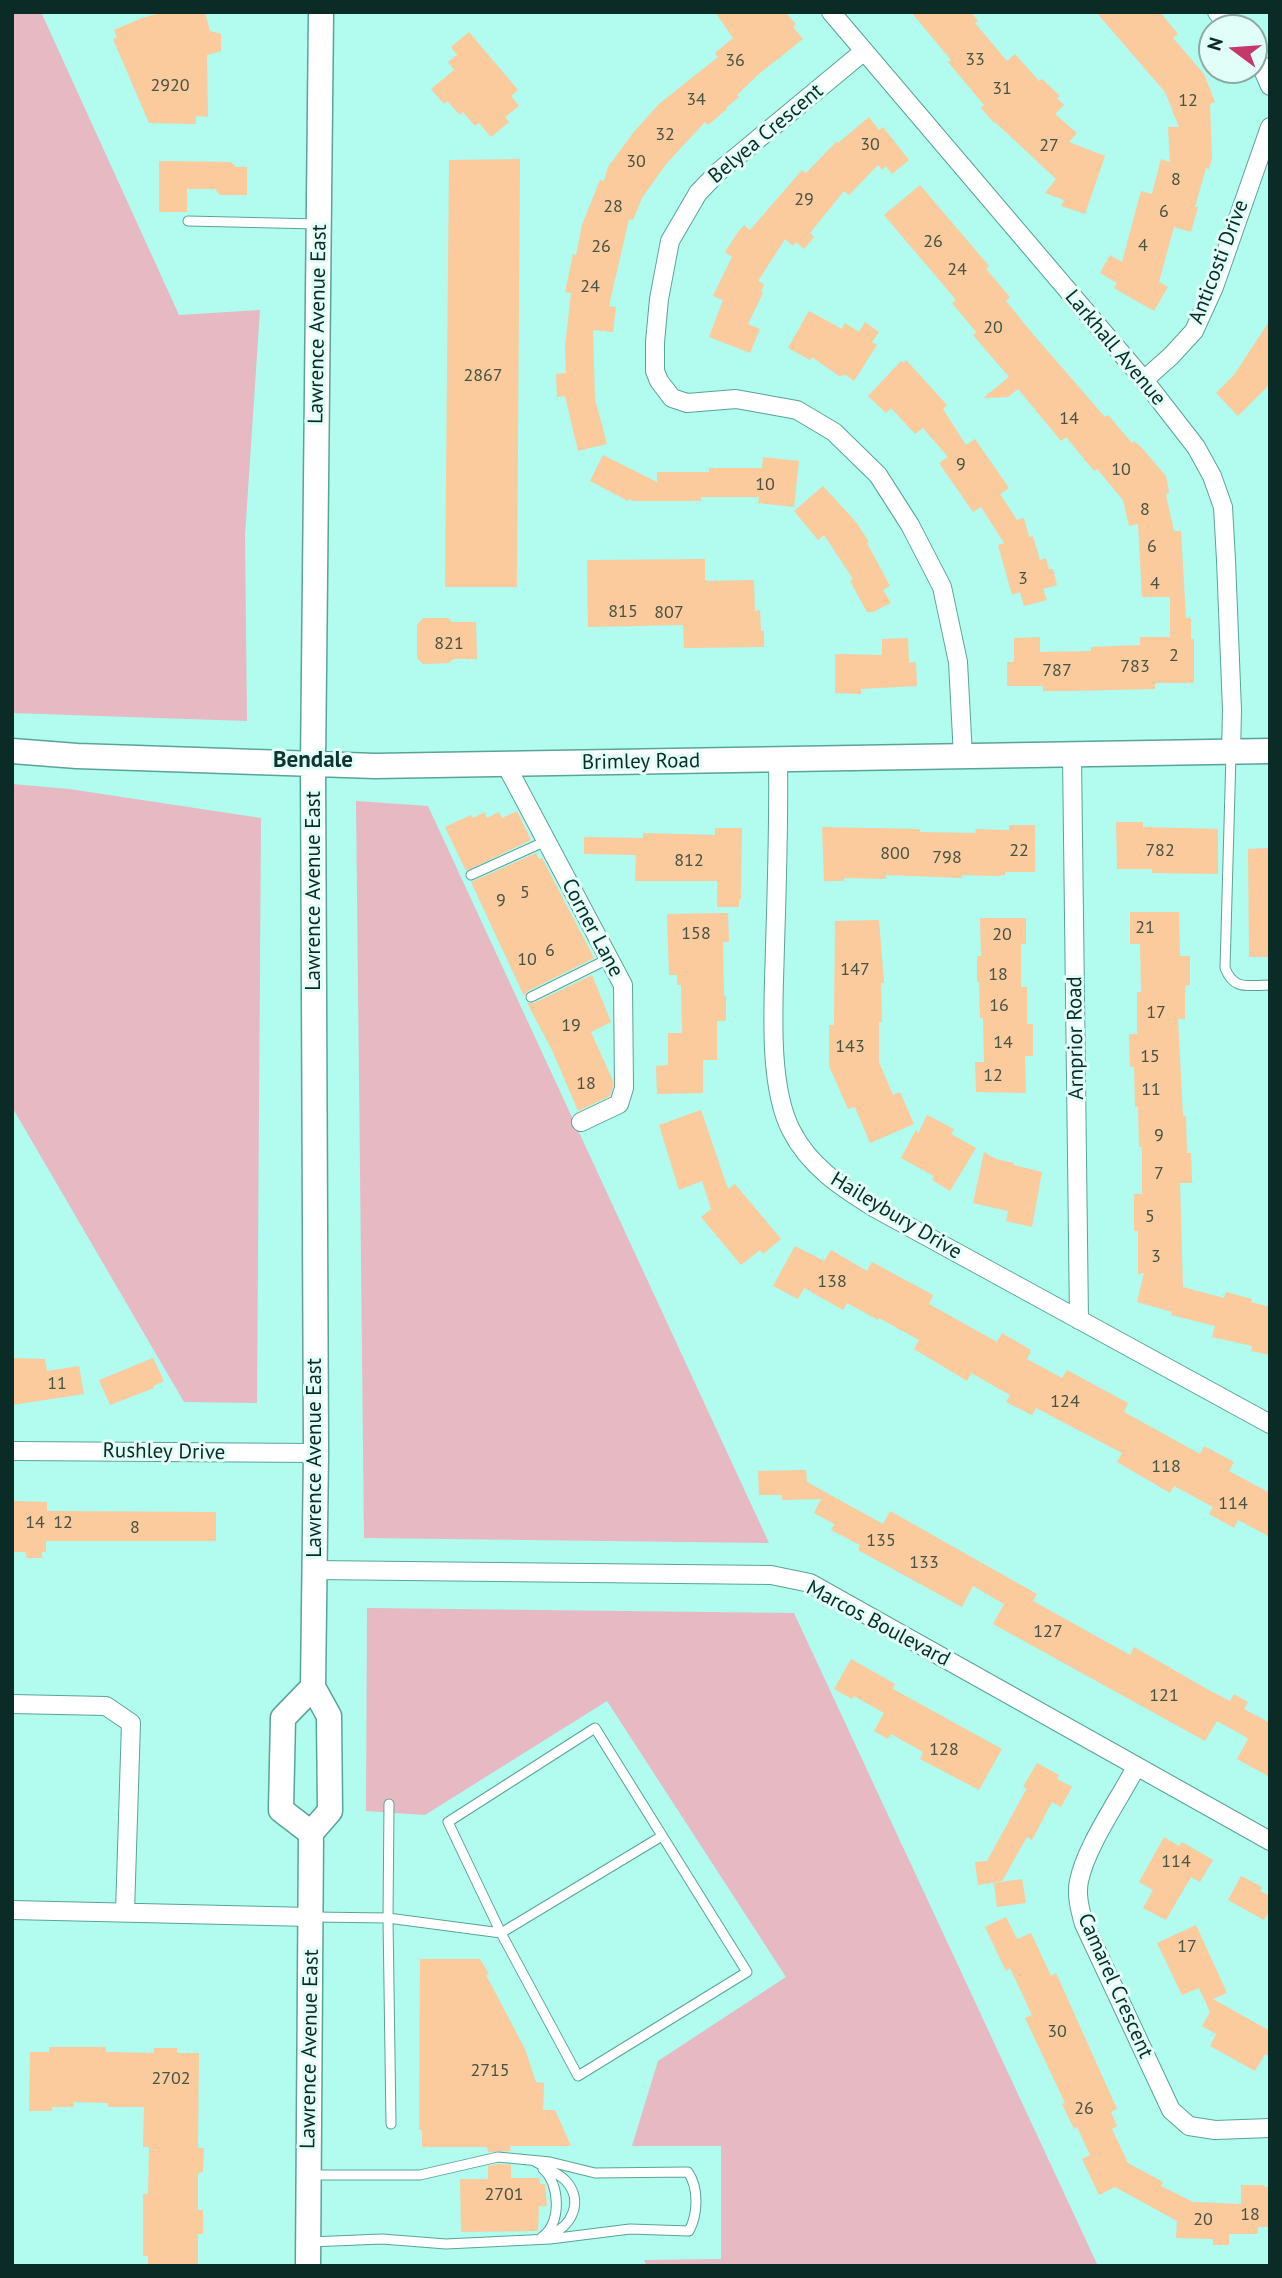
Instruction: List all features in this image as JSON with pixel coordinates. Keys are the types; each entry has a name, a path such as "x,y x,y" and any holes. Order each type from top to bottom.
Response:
{"main road":[{"name":"Lawrence Avenue East","path":"308,2254 311,1833 330,1811 329,1716 313,1687 316,1453 313,764 321,12"},
{"name":"Brimley Road","path":"12,751 77,756 313,764 506,765 1270,751"},
{"path":"311,1833 281,1810 280,1758 282,1717 313,1687"}],"street":[{"name":"Larkhall Avenue","path":"831,12 1144,380 1196,447 1212,476 1223,508 1232,710 1231,753"},
{"name":"Belyea Crescent","path":"863,51 717,173 698,192 670,241 659,299 655,371 663,389 673,398 687,403 736,399 797,410 834,432 878,475 909,525 942,587 958,662 963,756"},
{"name":"Anticosti Drive","path":"1144,380 1194,331 1213,287 1270,127"},
{"name":"Arnprior Road","path":"1072,756 1079,1320"},
{"name":"Haileybury Drive","path":"778,760 774,1035 778,1085 790,1129 813,1163 842,1188 1270,1424"},
{"name":"Corner Lane","path":"506,765 623,985 624,1088 620,1104 581,1122"},
{"name":"Rushley Drive","path":"12,1451 316,1453"},
{"name":"Marcos Boulevard","path":"315,1570 771,1575 810,1583 1270,1841"},
{"path":"12,1704 106,1706 131,1723 125,1912"},
{"name":"Camarel Crescent","path":"1136,1768 1087,1857 1078,1882 1078,1904 1084,1924 1171,2110 1189,2126 1215,2130 1270,2128"},
{"path":"12,1910 311,1917"}],"lane":[{"path":"188,221 319,224"},
{"path":"1231,753 1225,968 1234,983 1242,986 1270,985"},
{"path":"471,874 546,841"},
{"path":"531,997 608,959"},
{"path":"595,1728 747,1972 579,2076 502,1933 448,1822 595,1728"},
{"path":"389,1804 391,2124"},
{"path":"311,1917 388,1918 502,1933 662,1836"},
{"path":"308,2254 382,2239 446,2244 537,2239 630,2229 689,2231 695,2220 695,2182 688,2172 595,2173 550,2162 498,2157 420,2175 309,2175"},
{"path":"534,2161 549,2174 556,2191 555,2216 548,2233 537,2239"},
{"path":"534,2161 564,2178 575,2196 575,2208 561,2231 537,2239"}],"shaded area":[{"path":"12,12 41,12 179,315 260,310 245,535 247,721 12,713"},
{"path":"12,784 69,789 261,818 257,1403 184,1402 12,1107"},
{"path":"356,801 428,806 769,1543 364,1538"},
{"path":"367,1608 794,1613 1098,2266 647,2266 644,2260 721,2259 721,2146 632,2146 658,2061 786,1977 607,1701 425,1815 366,1811"}],"building":[{"path":"164,12 205,12 210,31 221,34 221,51 207,55 208,117 196,116 196,124 149,123 113,39 117,37 114,30"},
{"path":"715,12 785,12 796,24 793,27 803,39 760,73 727,109 708,125 705,122 667,163 642,198 633,220 629,219 609,306 616,307 613,332 593,330 595,399 607,444 578,451 565,396 557,397 556,374 566,373 565,346 571,293 565,292 582,225 600,180 604,181 608,167 633,133 659,104 718,57 715,53 733,38"},
{"path":"911,12 971,12 978,21 975,23 1007,61 1015,54 1039,81 1042,79 1060,96 1057,98 1064,105 1055,114 1077,133 1069,142 1105,156 1085,214 1061,206 1064,200 1045,193 1056,179 994,123 981,108 984,105 948,62 951,60"},
{"path":"1096,12 1160,12 1178,34 1173,38 1198,67 1198,84 1208,84 1215,102 1210,104 1212,159 1209,169 1206,168 1191,232 1174,227 1159,282 1168,287 1154,311 1114,288 1117,283 1100,273 1110,255 1122,262 1141,191 1152,194 1161,159 1170,162 1168,127 1179,127 1165,92"},
{"path":"469,32 518,90 511,96 519,106 505,117 509,122 491,137 479,123 475,126 463,112 460,115 447,101 444,104 431,89 454,70 448,62 457,55 451,47"},
{"path":"869,117 879,130 883,127 909,160 892,174 886,166 882,170 878,165 849,195 844,191 810,233 814,237 804,249 796,242 793,246 785,239 758,281 764,284 763,293 748,324 760,329 750,353 709,337 723,300 713,296 732,257 725,252 738,232 744,225 750,230 802,170 806,173 836,142"},
{"path":"520,159 517,587 445,587 449,160"},
{"path":"159,161 231,162 236,167 247,167 247,195 220,195 215,189 187,189 187,212 159,212"},
{"path":"920,185 989,266 986,269 1010,297 1006,301 1032,333 1105,417 1108,415 1166,476 1169,492 1166,495 1174,531 1181,531 1186,618 1191,618 1191,639 1194,639 1194,683 1155,683 1155,689 1070,691 1043,691 1043,686 1007,686 1007,662 1014,662 1014,638 1040,637 1040,652 1091,651 1091,647 1140,645 1140,637 1170,637 1170,597 1142,597 1138,524 1129,526 1123,500 1097,469 1094,471 1066,437 1061,441 1018,389 1008,397 983,398 1009,377 973,335 976,332 952,303 956,300 884,215"},
{"path":"809,311 842,329 845,323 859,332 865,322 879,332 872,342 877,345 854,381 846,375 839,376 812,357 810,360 788,348"},
{"path":"1270,320 1270,384 1238,416 1216,393 1234,375"},
{"path":"906,360 947,405 943,409 966,445 975,439 1009,488 1000,494 1017,520 1024,518 1040,560 1046,558 1049,569 1053,569 1057,585 1043,589 1047,600 1024,606 1020,592 1012,595 998,545 1004,543 981,507 973,512 939,463 948,457 923,428 915,434 891,408 886,413 868,396 901,361 904,363"},
{"path":"603,455 657,482 657,472 762,468 763,457 799,461 794,507 758,503 759,497 701,497 701,501 628,501 590,481"},
{"path":"823,486 856,522 890,586 883,590 891,603 873,612 867,612 850,581 853,579 824,535 818,540 794,511"},
{"path":"705,559 705,581 754,580 755,611 760,610 764,647 684,648 683,625 588,627 587,560"},
{"path":"423,618 476,622 477,659 453,659 449,663 423,664 417,658 417,625"},
{"path":"908,638 909,663 916,662 917,686 861,689 861,694 835,693 835,654 882,655 882,639"},
{"path":"517,811 531,840 466,871 445,827 484,812 487,818 499,812 502,818"},
{"path":"1116,822 1143,822 1143,827 1218,829 1218,874 1152,873 1152,869 1117,869"},
{"path":"1009,825 1035,825 1035,872 1005,872 1005,875 998,876 962,875 962,878 886,875 886,879 844,878 844,881 824,881 822,827 975,833 976,829 1009,830"},
{"path":"715,828 742,828 739,907 717,907 717,881 635,881 636,855 584,854 584,837 643,838 643,833 715,835"},
{"path":"1270,848 1270,957 1249,957 1248,849"},
{"path":"536,853 539,859 542,858 594,958 528,991 524,996 471,882"},
{"path":"1130,912 1179,912 1180,956 1190,956 1190,985 1185,986 1185,1019 1178,1019 1183,1116 1186,1116 1187,1153 1191,1153 1192,1183 1180,1183 1183,1287 1224,1298 1226,1292 1270,1307 1270,1355 1251,1351 1252,1346 1212,1337 1215,1326 1171,1315 1172,1312 1137,1302 1144,1273 1138,1274 1138,1231 1134,1231 1134,1194 1142,1194 1142,1147 1139,1147 1138,1107 1135,1107 1134,1066 1130,1067 1129,1034 1137,1034 1137,992 1141,992 1140,944 1130,944"},
{"path":"728,913 729,942 723,942 726,1021 717,1021 717,1060 703,1060 703,1093 657,1094 656,1066 668,1065 668,1033 682,1033 681,985 677,985 677,975 669,975 667,914"},
{"path":"980,918 1026,918 1026,944 1021,944 1021,987 1027,987 1027,1024 1033,1024 1033,1056 1025,1056 1026,1093 976,1092 975,1062 984,1062 983,1018 980,1018 977,982 977,956 981,956"},
{"path":"879,920 884,983 881,983 879,1062 893,1095 900,1092 914,1124 870,1143 855,1107 848,1109 829,1066 829,1025 834,1025 835,921"},
{"path":"592,975 611,1022 591,1032 613,1086 610,1096 578,1111 552,1050 527,1003 534,1003"},
{"path":"701,1110 728,1189 735,1184 781,1239 763,1254 760,1250 741,1265 701,1217 711,1209 702,1181 679,1190 659,1125"},
{"path":"927,1115 954,1129 951,1134 976,1148 950,1191 932,1180 934,1176 901,1158 916,1130 918,1134"},
{"path":"984,1152 996,1159 1042,1172 1032,1227 1006,1221 1008,1211 973,1203"},
{"path":"795,1246 824,1261 831,1250 867,1271 872,1262 933,1295 929,1304 997,1342 1002,1333 1031,1350 1027,1359 1062,1378 1067,1370 1128,1403 1124,1412 1200,1454 1204,1446 1234,1462 1229,1471 1270,1493 1270,1537 1238,1520 1234,1528 1209,1514 1213,1507 1174,1486 1170,1493 1117,1462 1122,1453 1036,1408 1032,1415 1006,1402 1010,1395 971,1373 967,1381 914,1349 919,1340 879,1318 878,1320 847,1303 843,1310 804,1288 798,1299 773,1286"},
{"path":"12,1358 45,1359 47,1371 79,1366 84,1394 12,1405"},
{"path":"153,1358 164,1381 153,1386 154,1388 110,1405 99,1380"},
{"path":"806,1470 807,1482 883,1524 890,1511 1037,1594 1033,1601 1130,1655 1134,1647 1230,1701 1234,1694 1248,1702 1244,1709 1270,1723 1270,1777 1237,1759 1248,1739 1217,1721 1205,1741 993,1624 1004,1604 973,1586 962,1607 858,1550 860,1545 831,1530 834,1524 814,1513 821,1499 782,1500 782,1495 759,1495 758,1471"},
{"path":"12,1501 47,1502 47,1511 216,1512 216,1541 46,1541 46,1552 42,1552 42,1558 26,1558 26,1552 12,1552"},
{"path":"851,1659 895,1684 893,1689 1002,1749 979,1790 920,1759 923,1752 891,1734 888,1739 874,1731 884,1713 854,1696 852,1699 834,1689"},
{"path":"1037,1763 1059,1775 1057,1779 1072,1787 1061,1807 1052,1802 1032,1840 1027,1837 1002,1881 978,1885 975,1862 987,1861 1027,1788 1023,1787"},
{"path":"1164,1837 1179,1846 1182,1842 1213,1860 1200,1882 1191,1877 1166,1920 1143,1908 1153,1890 1139,1882"},
{"path":"1241,1876 1262,1887 1260,1891 1270,1896 1270,1910 1264,1920 1228,1900"},
{"path":"1022,1879 1026,1903 997,1907 994,1883"},
{"path":"1006,1917 1017,1939 1031,1933 1051,1976 1056,1973 1117,2109 1111,2112 1117,2126 1112,2129 1128,2163 1163,2182 1161,2186 1193,2202 1241,2204 1241,2185 1270,2187 1268,2227 1258,2227 1258,2234 1229,2234 1229,2245 1213,2245 1213,2239 1176,2238 1177,2221 1115,2187 1099,2195 1082,2159 1090,2155 1062,2104 1065,2103 1025,2018 1032,2015 1010,1968 1006,1971 985,1927"},
{"path":"1196,1925 1227,1993 1213,1999 1270,2031 1270,2057 1265,2054 1255,2071 1210,2046 1216,2034 1202,2026 1210,2012 1199,1988 1182,1995 1157,1943"},
{"path":"420,1959 480,1959 525,2049 536,2082 544,2083 543,2110 555,2110 571,2146 510,2146 511,2151 488,2152 487,2147 422,2147 422,2130 419,2130"},
{"path":"49,2047 106,2047 106,2052 154,2053 154,2048 177,2048 177,2053 199,2053 198,2148 204,2148 203,2172 198,2173 198,2210 203,2210 203,2234 198,2234 198,2266 148,2266 148,2256 143,2256 143,2194 148,2194 149,2147 143,2147 144,2107 108,2107 108,2103 74,2102 74,2107 29,2111 30,2052 49,2052"},
{"path":"511,2165 511,2178 539,2178 540,2184 545,2184 547,2206 539,2206 538,2231 461,2232 460,2179 488,2179 488,2166"}],"district":[{"name":"Bendale","path":"313,760"}]}
